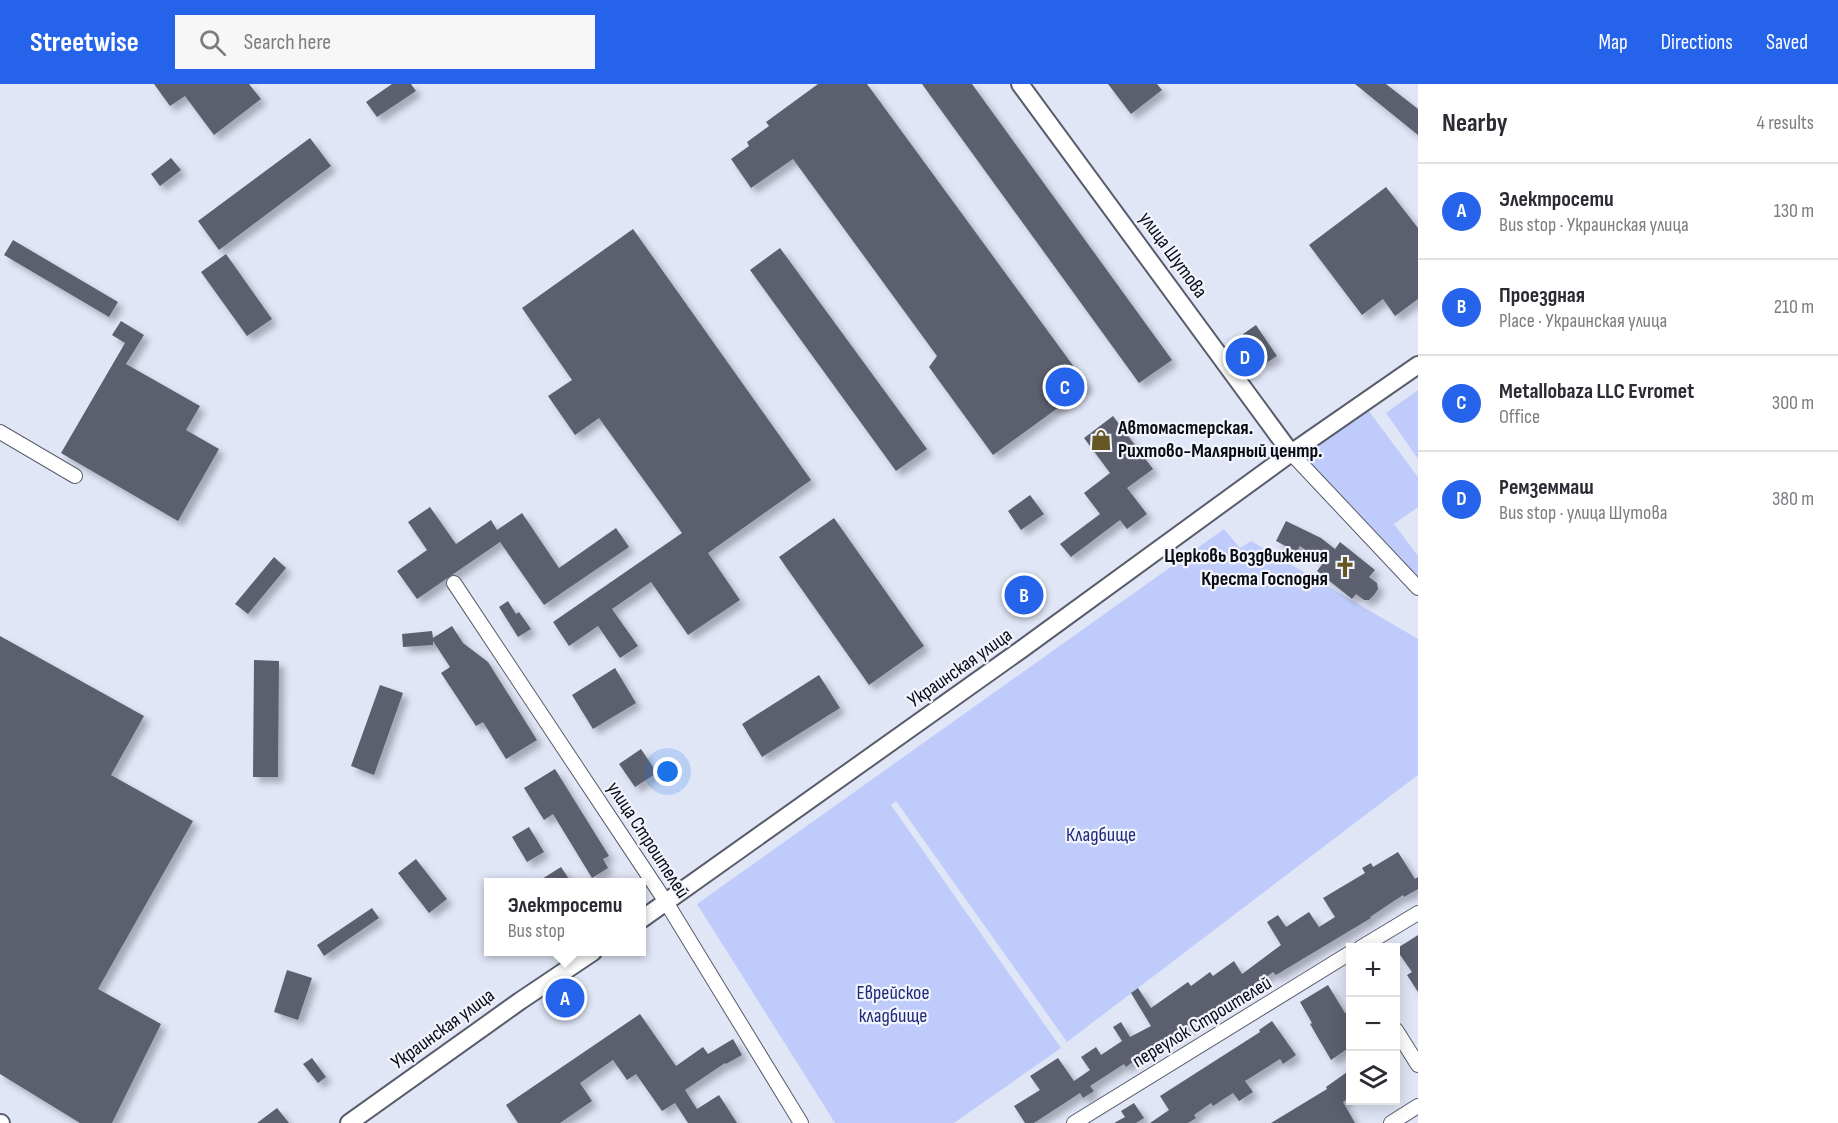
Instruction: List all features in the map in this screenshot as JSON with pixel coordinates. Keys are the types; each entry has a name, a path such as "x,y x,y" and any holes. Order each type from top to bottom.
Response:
{"street":[{"name":"улица Шутова","path":"1020,84 1291,453"},
{"name":"Украинская улица","path":"646,916 1022,649 1291,453 1418,365"},
{"path":"0,432 75,476"},
{"path":"1291,453 1418,588"},
{"name":"улица Строителей","path":"454,583 666,902 801,1123"},
{"name":"переулок Строителей","path":"1370,943 1418,913"},
{"name":"Украинская улица","path":"349,1123 586,956"},
{"name":"переулок Строителей","path":"1074,1123 1346,958"},
{"path":"1400,1038 1418,1065"},
{"path":"1391,1123 1418,1106"}],"green space":[{"path":"1418,390 1418,459 1386,413"},
{"path":"1368,410 1418,477 1418,507 1394,524 1418,556 1418,580 1302,458"},
{"name":"Кладбище","path":"1224,529 1240,548 1251,541 1418,639 1418,775 1067,1042 896,801 891,805 1061,1048 954,1123 835,1123 697,904"}],"building":[{"path":"154,84 249,84 261,99 214,135 185,96 170,106"},
{"path":"392,84 411,84 416,91 377,117 366,102"},
{"path":"818,84 867,84 1088,386 993,455 929,367 937,356 793,159 751,188 731,159 749,146 747,142 769,126 766,122"},
{"path":"922,84 972,84 1172,360 1139,383"},
{"path":"1108,84 1157,84 1162,90 1131,114"},
{"path":"1355,84 1386,84 1418,109 1418,135"},
{"path":"310,138 331,166 219,250 198,221"},
{"path":"171,158 181,170 160,186 151,174"},
{"path":"1386,187 1418,228 1418,299 1395,316 1383,299 1362,315 1309,245"},
{"path":"633,229 811,480 708,553 740,600 688,635 651,582 612,609 638,646 620,658 598,626 569,646 553,622 682,533 599,418 575,435 548,396 572,380 522,308"},
{"path":"13,240 118,302 109,317 4,255"},
{"path":"780,248 927,449 896,471 750,270"},
{"path":"226,254 272,319 247,336 201,272"},
{"path":"121,321 144,335 126,364 200,406 186,430 219,449 178,521 61,453 125,343 112,335"},
{"path":"1256,325 1277,356 1263,365 1243,334"},
{"path":"1113,416 1153,469 1127,488 1147,514 1127,529 1120,520 1071,557 1060,544 1100,514 1084,493 1110,473 1084,438"},
{"path":"1030,495 1044,514 1021,530 1008,511"},
{"path":"430,507 456,544 491,520 497,530 522,513 559,568 616,528 629,547 544,605 500,542 417,599 397,571 427,550 408,522"},
{"path":"834,518 924,646 869,685 779,557"},
{"name":"Церковь Воздвижения Креста Господня","path":"1286,521 1321,538 1335,549 1340,542 1375,570 1369,577 1377,583 1378,589 1374,595 1369,600 1364,600 1356,594 1352,599 1317,571 1323,563 1300,546 1297,552 1276,541"},
{"path":"274,557 286,568 248,614 235,604"},
{"path":"1028,586 1034,594 1020,603 1015,595"},
{"path":"508,601 516,614 519,612 531,629 518,637 499,607"},
{"path":"452,626 463,643 488,662 537,740 506,759 483,722 476,726 441,673 450,667 433,641 433,645 403,647 402,634 432,631 433,638"},
{"path":"0,636 144,716 111,775 193,821 98,989 161,1024 112,1123 80,1123 0,1074"},
{"path":"254,660 279,661 278,777 253,777"},
{"path":"615,668 636,703 593,729 572,695"},
{"path":"819,675 840,708 762,757 742,724"},
{"path":"380,685 403,693 374,775 351,766"},
{"path":"641,749 657,773 635,787 619,764"},
{"path":"555,769 609,856 603,859 608,868 592,878 553,814 544,820 524,788"},
{"path":"529,827 544,852 527,862 512,837"},
{"path":"1398,852 1415,879 1418,877 1418,889 1404,897 1403,895 1371,918 1276,975 1273,972 1243,994 1126,1067 1124,1064 1090,1086 1094,1091 1083,1098 1080,1093 1034,1123 1025,1123 1014,1106 1040,1090 1030,1076 1058,1058 1074,1081 1090,1070 1081,1057 1096,1047 1101,1055 1122,1041 1113,1027 1121,1022 1130,1037 1151,1026 1131,993 1138,988 1151,1008 1188,982 1191,986 1210,972 1213,976 1234,961 1242,974 1281,945 1267,922 1278,915 1286,927 1309,912 1319,927 1335,917 1323,898 1365,873 1362,868 1371,863 1373,867"},
{"path":"416,859 447,899 429,913 398,873"},
{"path":"561,867 568,878 543,878"},
{"path":"372,908 379,918 324,956 317,945"},
{"path":"1418,935 1418,992 1407,975 1412,972 1400,955 1400,946"},
{"path":"287,970 312,978 298,1020 274,1012"},
{"path":"1328,985 1346,1012 1346,1050 1331,1060 1300,1002"},
{"path":"640,1014 676,1066 703,1047 708,1054 733,1039 742,1055 725,1063 685,1090 697,1109 719,1095 737,1123 688,1123 675,1103 662,1111 636,1074 627,1080 613,1060 580,1083 592,1101 560,1123 518,1123 506,1105"},
{"path":"1272,1021 1296,1055 1283,1064 1280,1059 1245,1081 1253,1092 1239,1101 1233,1093 1213,1106 1211,1103 1194,1115 1196,1118 1188,1123 1150,1123 1169,1110 1160,1096 1260,1032 1259,1030"},
{"path":"312,1058 326,1077 318,1083 303,1064"},
{"path":"1346,1073 1346,1100 1343,1102 1355,1123 1271,1123 1327,1089 1326,1087"},
{"path":"1134,1103 1144,1118 1136,1123 1114,1123 1125,1117 1121,1111"},
{"path":"277,1108 289,1123 257,1123"}],"place":[{"name":"Ремземмаш","path":"1245,357"},
{"name":"Metallobaza LLC Evromet","path":"1065,387"},
{"name":"Автомастерская. Рихтово-Малярный центр.","path":"1101,440"},
{"name":"Церковь Воздвижения Креста Господня","path":"1345,567"},
{"name":"Проездная","path":"1024,595"},
{"name":"Электросети","path":"565,998"}],"park label":[{"name":"Еврейское кладбище","path":"893,1004"}]}
